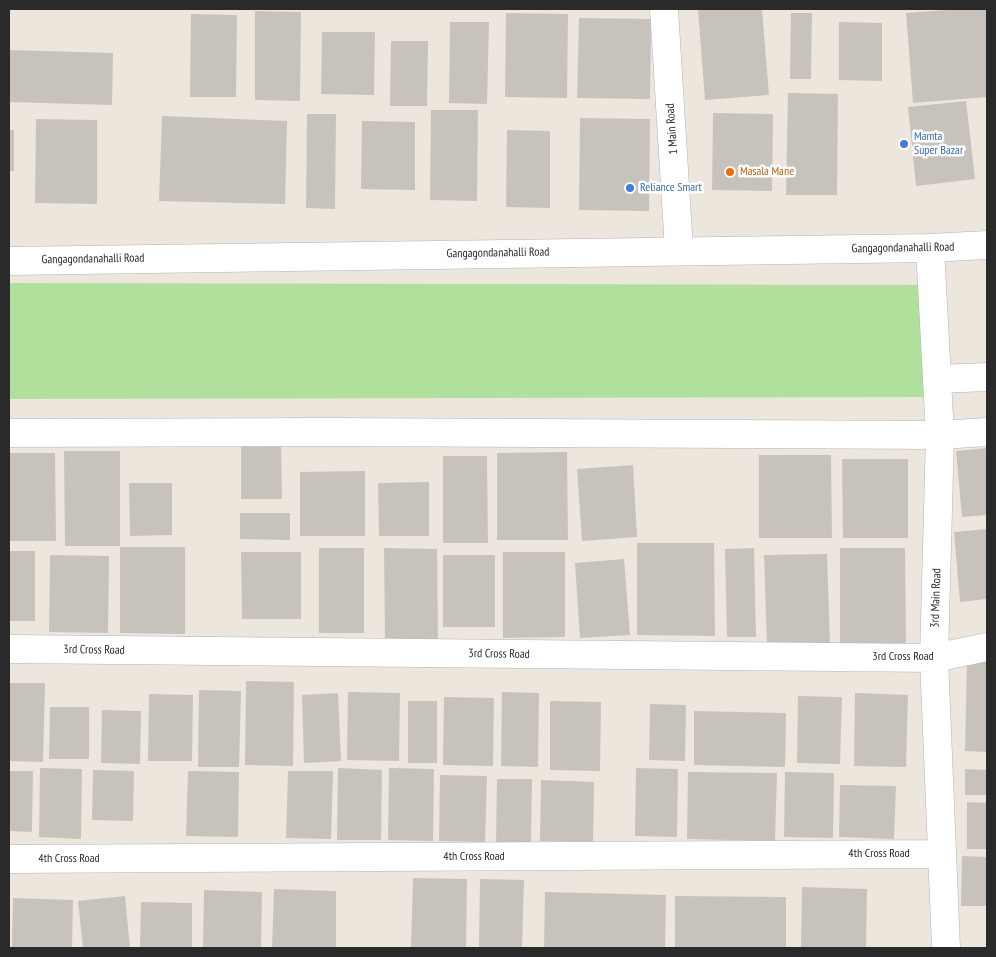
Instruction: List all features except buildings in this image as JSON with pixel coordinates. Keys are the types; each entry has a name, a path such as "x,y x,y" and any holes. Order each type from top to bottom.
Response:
{"street":[{"name":"1 Main Road","path":"664,9 679,250"},
{"name":"Gangagondanahalli Road","path":"9,261 679,250 930,248 987,245"},
{"name":"3rd Main Road","path":"930,248 940,435 934,658 940,854 946,948"},
{"path":"937,379 987,377"},
{"path":"9,433 339,432 940,435 987,432"},
{"name":"3rd Cross Road","path":"9,649 934,658 987,647"},
{"name":"4th Cross Road","path":"9,859 940,854"}],"green space":[{"path":"9,283 927,285 928,397 9,399"}],"place":[{"name":"Mamta Super Bazar","path":"904,144"},
{"name":"Masala Mane","path":"730,172"},
{"name":"Reliance Smart","path":"630,188"}]}
